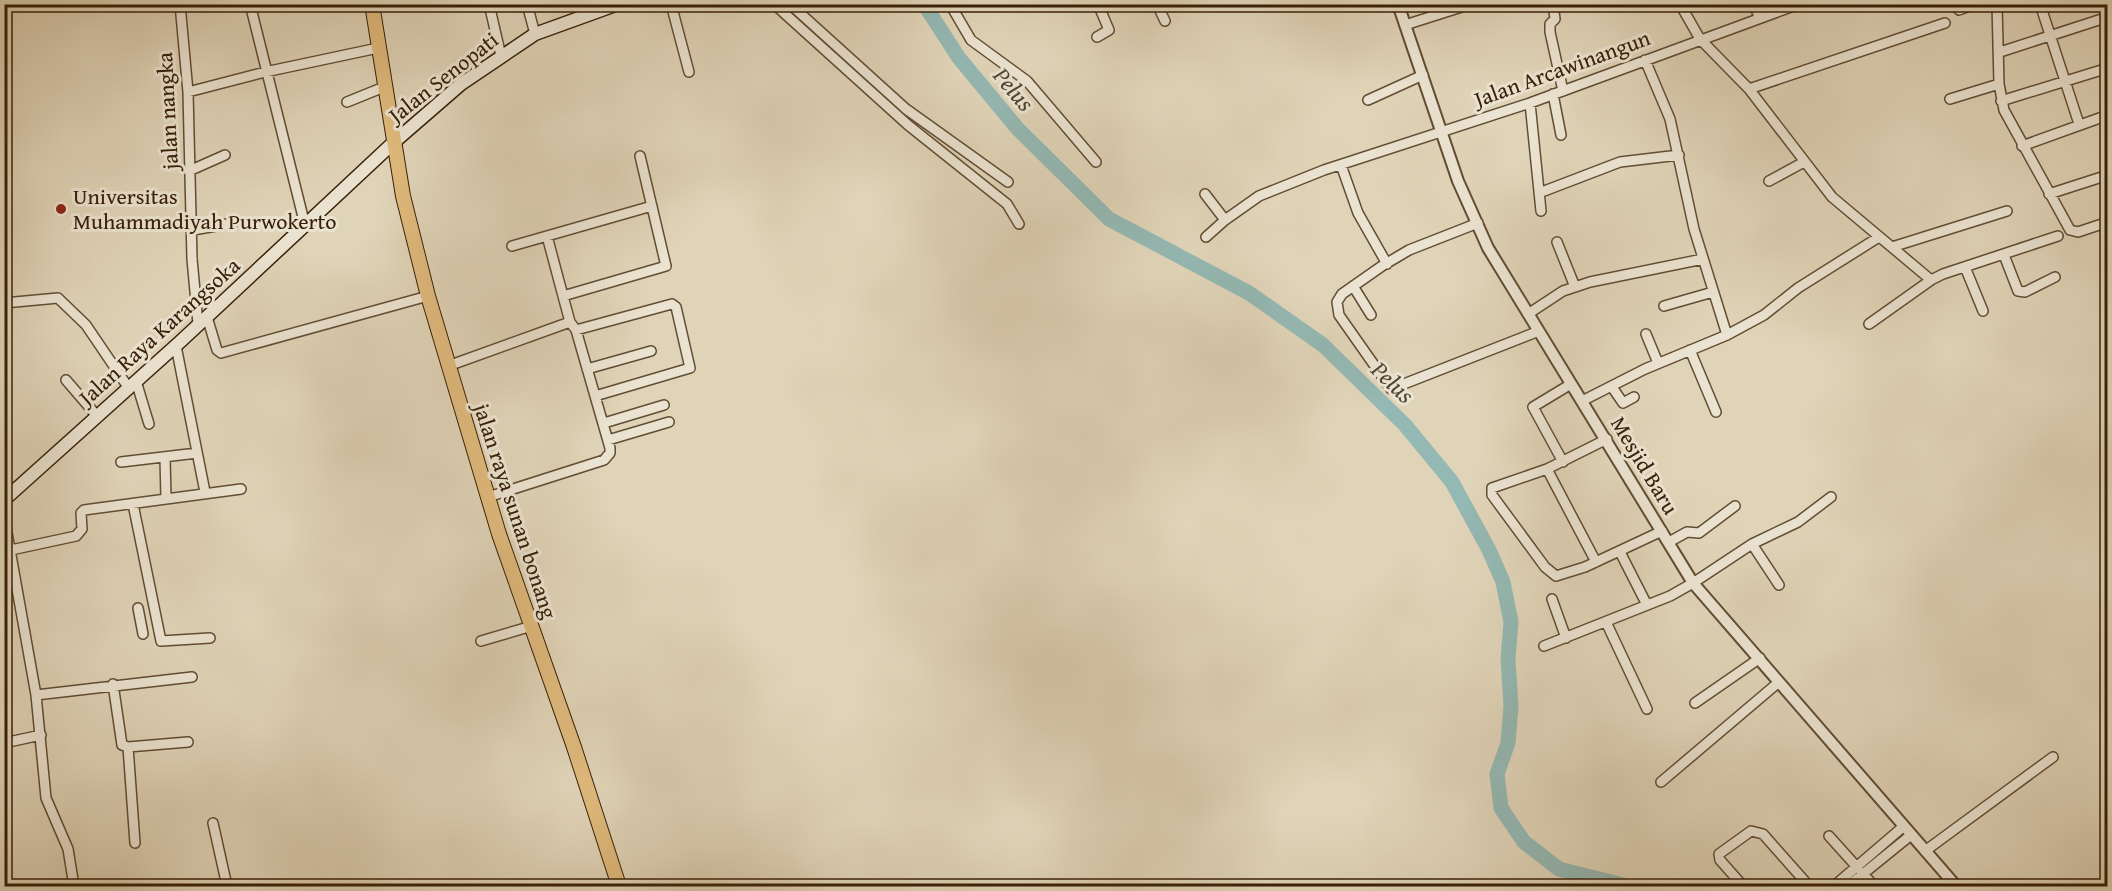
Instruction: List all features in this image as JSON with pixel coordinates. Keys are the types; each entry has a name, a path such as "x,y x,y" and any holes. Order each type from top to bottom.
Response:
{"main road":[{"name":"jalan raya sunan bonang","path":"372,4 403,196 428,296 488,497 619,886"},
{"name":"Jalan Senopati","path":"393,142 461,84 535,34 618,4"},
{"name":"Jalan Raya Karangsoka","path":"4,500 176,346 393,142"}],"street":[{"name":"jalan nangka","path":"180,4 188,92 194,285 203,320 217,350 221,353 428,296"},
{"path":"250,4 265,72 305,225"},
{"path":"489,4 501,56"},
{"path":"526,4 535,34"},
{"path":"671,4 689,72"},
{"path":"774,4 908,125 1006,204 1018,224"},
{"path":"790,4 906,109 1008,182"},
{"path":"950,4 971,40 1027,81 1096,162"},
{"path":"1097,37 1109,30 1098,4"},
{"path":"1157,4 1165,21"},
{"name":"Mesjid Baru","path":"1398,4 1458,181 1488,248 1694,583 1956,886"},
{"path":"1405,25 1471,4"},
{"path":"1553,4 1555,19 1550,24 1550,32 1563,91"},
{"path":"1680,4 1700,39 1749,89 1833,197 1931,280"},
{"path":"1754,4 1759,17"},
{"name":"Jalan Arcawinangun","path":"1206,237 1225,220 1259,196 1341,165 1530,103 1799,4"},
{"path":"1959,10 1975,4"},
{"path":"1997,4 2001,52 2001,101 2022,146 2070,230 2078,232 2108,222"},
{"path":"2040,4 2079,124"},
{"path":"2001,52 2051,38 2108,17"},
{"path":"1749,89 1945,23"},
{"path":"188,92 265,72 378,48"},
{"path":"1645,60 1670,119 1690,213 1727,335"},
{"path":"2001,101 2067,83 2108,68"},
{"path":"1368,100 1423,75"},
{"path":"1950,99 2000,84"},
{"path":"347,102 384,87"},
{"path":"1553,94 1561,135"},
{"path":"1530,103 1541,211"},
{"path":"2022,146 2108,115"},
{"path":"189,171 225,155"},
{"path":"1539,193 1620,162 1679,155"},
{"path":"563,296 665,267 640,156"},
{"path":"1769,181 1804,162"},
{"path":"1341,165 1358,213 1387,264"},
{"path":"2049,194 2108,175"},
{"path":"1206,194 1225,220"},
{"path":"512,246 652,206"},
{"path":"1892,247 2007,211"},
{"path":"193,230 233,223"},
{"path":"1478,223 1409,250 1353,286 1338,299 1339,315 1391,389 1539,331"},
{"path":"488,497 600,462 610,453 604,423 563,296 547,236"},
{"path":"1869,324 1931,280 2058,236"},
{"path":"1582,401 1658,363 1727,335 1764,315 1798,288 1879,237"},
{"path":"1557,242 1575,287"},
{"path":"2004,255 2018,291 2025,292 2055,277"},
{"path":"1528,314 1563,291 1575,287 1619,275 1703,259"},
{"path":"1965,267 1983,311"},
{"path":"1353,286 1371,315"},
{"path":"1664,306 1713,292"},
{"path":"4,303 58,298 86,325 132,384 148,424"},
{"path":"448,366 573,326 672,304 676,307 690,368 595,396"},
{"path":"1646,334 1658,363"},
{"path":"176,346 205,492"},
{"path":"1690,350 1716,412"},
{"path":"587,369 651,351"},
{"path":"66,380 97,416"},
{"path":"1563,462 1533,407 1571,384"},
{"path":"1612,387 1623,403 1634,398"},
{"path":"604,423 664,405"},
{"path":"608,440 669,422"},
{"path":"1607,439 1548,469 1492,488 1492,495 1551,574 1562,575 1596,562 1662,531"},
{"path":"121,462 197,453"},
{"path":"165,458 166,498"},
{"path":"1548,469 1596,562"},
{"path":"11,550 76,536 82,530 81,513 84,510 241,489"},
{"path":"1544,646 1647,605 1694,583 1752,544 1798,522 1831,497"},
{"path":"133,504 161,641 210,638"},
{"path":"1669,542 1687,532 1699,533 1735,506"},
{"path":"4,516 36,695 46,798 68,849 74,886"},
{"path":"1752,544 1779,585"},
{"path":"1620,552 1647,605"},
{"path":"1552,599 1566,638"},
{"path":"138,608 143,634"},
{"path":"140,620 156,617"},
{"path":"1606,622 1647,709"},
{"path":"482,641 532,626"},
{"path":"1695,702 1760,658"},
{"path":"36,695 113,684 192,677"},
{"path":"1661,782 1779,682"},
{"path":"113,684 123,745 128,747 188,742"},
{"path":"4,743 41,735"},
{"path":"128,747 135,843"},
{"path":"1925,850 2053,757"},
{"path":"213,823 227,886"},
{"path":"1834,886 1860,870 1908,830"},
{"path":"1743,886 1720,860 1719,854 1751,831 1763,834 1809,886"},
{"path":"1829,836 1874,886"},
{"path":"1848,886 1860,870"},
{"path":"2102,886 2108,883"}],"waterway":[{"name":"Pelus","path":"924,4 959,58 1017,128 1109,219 1249,293 1323,345 1405,425 1452,482 1489,550 1503,582 1511,622 1508,659 1511,706 1508,743 1497,774 1501,808 1524,842 1559,869 1627,886"}],"place":[{"name":"Universitas Muhammadiyah Purwokerto","path":"61,209"}]}
